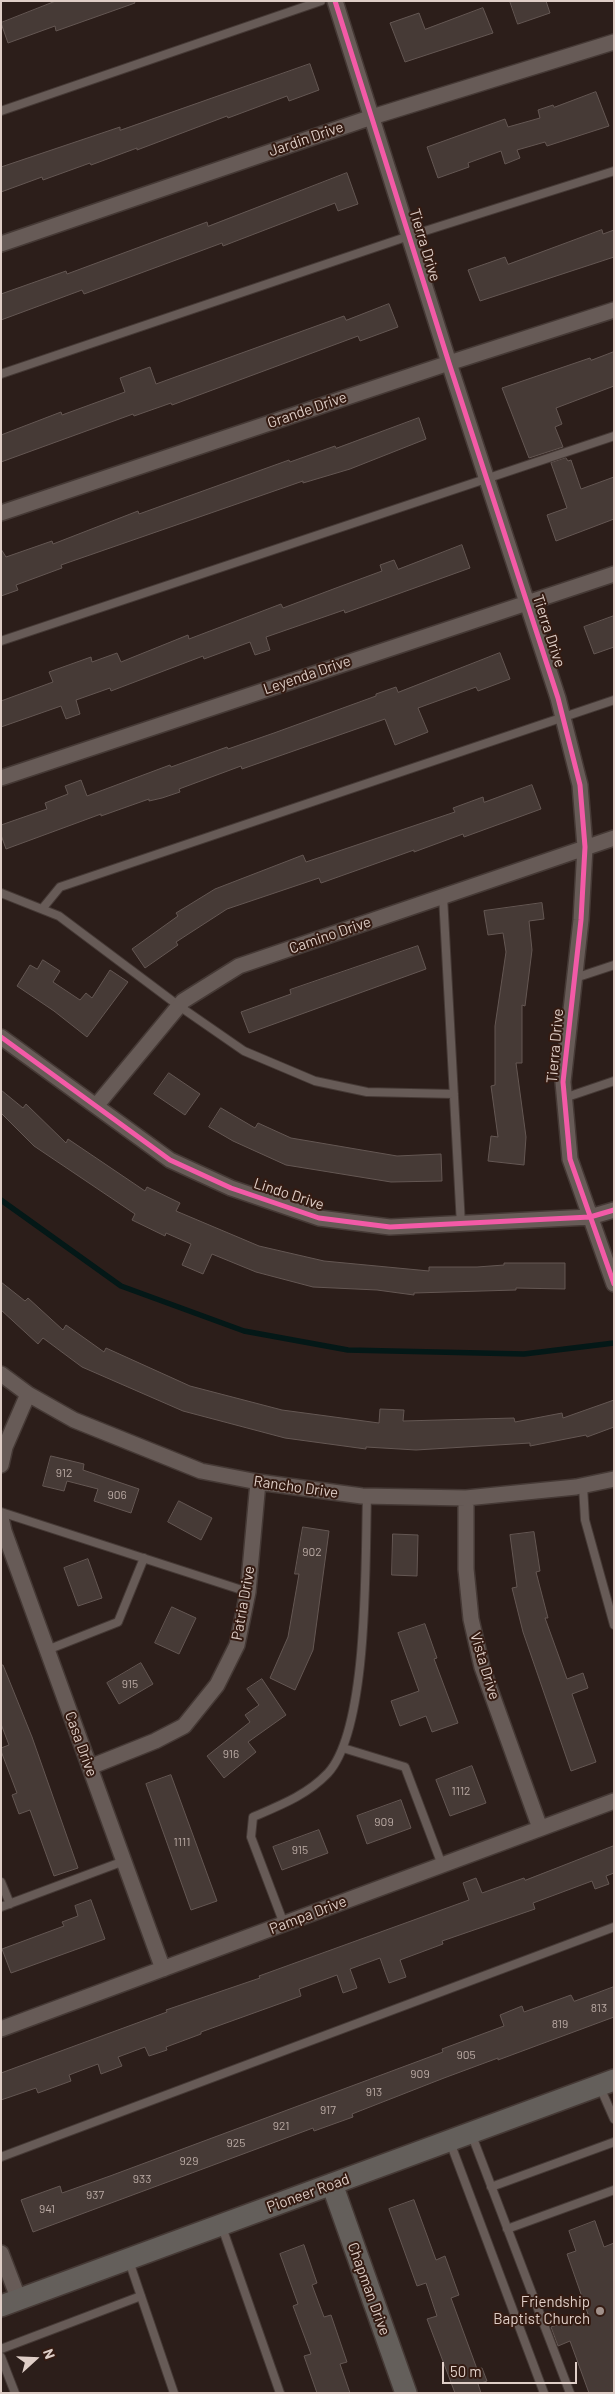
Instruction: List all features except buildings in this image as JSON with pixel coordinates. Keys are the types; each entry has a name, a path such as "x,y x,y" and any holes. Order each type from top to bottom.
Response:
{"main road":[{"name":"Pioneer Road","path":"10,2303 607,2082"},
{"name":"Chapman Drive","path":"332,2184 406,2393"}],"street":[{"name":"Tierra Drive","path":"335,1 563,716 580,785 585,847 581,920 563,1082 564,1098 570,1159 614,1284"},
{"name":"Jardin Drive","path":"1,244 372,117 614,42"},
{"name":"Grande Drive","path":"1,513 449,362 614,310"},
{"name":"Leyenda Drive","path":"1,778 614,574"},
{"name":"Camino Drive","path":"96,1106 183,1001 239,966 614,838"},
{"name":"Lindo Drive","path":"1,1037 170,1160 231,1188 319,1218 390,1227 590,1217 614,1210"},
{"name":"Rancho Drive","path":"1,1374 28,1394 74,1420 200,1471 258,1482 367,1496 466,1498 583,1486 614,1479"},
{"path":"1,1465 4,1447 28,1394"},
{"name":"Patria Drive","path":"90,1767 155,1741 184,1726 217,1685 237,1645 248,1592 258,1482"},
{"name":"Vista Drive","path":"466,1498 466,1569 471,1619 482,1666 540,1828"},
{"name":"Casa Drive","path":"1,1518 4,1531 163,1969"},
{"name":"Pampa Drive","path":"1,2029 614,1801"},
{"path":"1,2253 10,2303"}],"lane":[{"path":"1,111 321,1"},
{"path":"1,374 409,236 614,171"},
{"path":"1,642 614,436"},
{"path":"42,909 60,887 614,700"},
{"path":"1,893 59,916 179,1006 244,1051 315,1081 367,1092 454,1094"},
{"path":"443,896 460,1225"},
{"path":"575,978 614,965"},
{"path":"564,1098 614,1081"},
{"path":"583,1486 585,1520 614,1625"},
{"path":"284,1924 251,1837 253,1817 301,1796 329,1772 343,1748 360,1678 367,1496"},
{"path":"1,1512 248,1592"},
{"path":"47,1650 118,1622 144,1558"},
{"path":"343,1748 405,1767 442,1865"},
{"path":"1,1908 124,1861"},
{"path":"1,1882 10,1904"},
{"path":"1,2157 614,1927"},
{"path":"607,2082 614,2119"},
{"path":"471,2133 570,2393"},
{"path":"450,2140 544,2393"},
{"path":"491,2187 614,2142"},
{"path":"507,2228 614,2190"},
{"path":"221,2225 280,2393"},
{"path":"128,2259 174,2393"},
{"path":"1,2349 141,2296"},
{"path":"1,2357 15,2393"}],"waterway":[{"path":"1,1200 121,1286 244,1331 348,1350 524,1354 614,1343"}],"cycle path":[{"path":"335,1 449,363 558,698 580,785 585,847 581,920 563,1082 570,1159 614,1284"},
{"path":"1,1037 170,1160 231,1188 319,1218 390,1227 590,1217 614,1210"}],"place":[{"name":"Friendship Baptist Church","path":"600,2311"}]}
